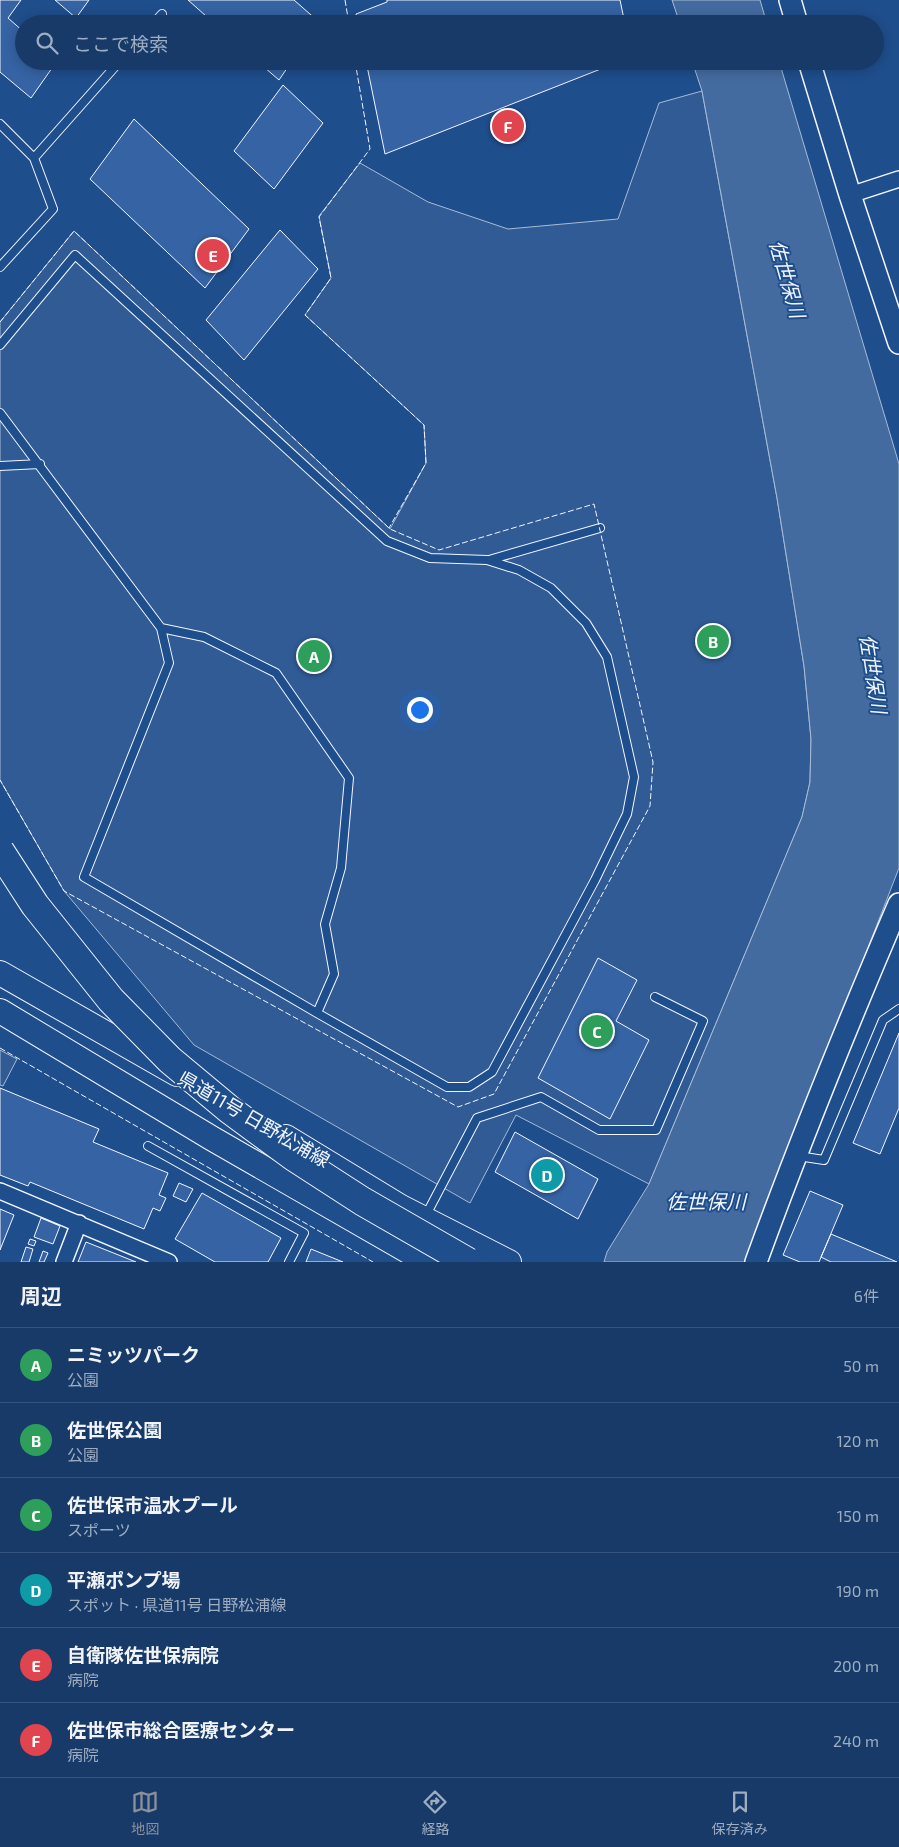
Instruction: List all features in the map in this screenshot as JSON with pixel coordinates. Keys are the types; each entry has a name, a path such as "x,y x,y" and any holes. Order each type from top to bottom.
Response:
{"highway":[{"path":"0,851 35,906 111,1000 170,1060 230,1110 294,1156 362,1201 468,1262"}],"main road":[{"name":"県道11号 日野松浦線","path":"0,974 320,1157 424,1219 509,1262"},
{"name":"県道11号 日野松浦線","path":"0,1011 213,1139 426,1262"}],"street":[{"path":"790,0 794,15"},
{"path":"812,70 850,195 899,343"},
{"path":"850,195 899,179"},
{"path":"756,1262 795,1155 899,904"},
{"path":"0,1191 169,1262"},
{"path":"64,1262 79,1223"}],"lane":[{"path":"34,158 112,70"},
{"path":"0,124 34,158 53,209 0,267"},
{"path":"0,345 75,255 387,541 430,558 487,560 519,570 552,588 586,623 607,657 634,777 628,814 595,880 492,1072 469,1087 446,1087 84,877 169,663 161,628 0,412"},
{"path":"0,466 40,464"},
{"path":"487,560 600,528"},
{"path":"161,628 204,637 276,673 349,778 341,868 325,924 334,974 317,1013"},
{"path":"424,1219 477,1118 541,1097 599,1130 656,1130 703,1021 656,997"},
{"path":"795,1155 824,1160 883,1020 899,1009"},
{"path":"148,1146 304,1233 290,1262"}],"shaded area":[{"path":"702,91 777,498 804,666 811,739 810,782 802,817 649,1184 516,1115 470,1203 194,1045 64,891 0,780 0,322 74,231 390,529 426,463 424,425 305,315 331,278 319,216 360,163 428,202 508,229 618,219 659,103"},
{"path":"0,1050 17,1059 3,1086 0,1085"}],"water":[{"path":"672,0 760,0 764,15 677,15"},
{"name":"佐世保川","path":"695,70 782,70 899,464 899,868 746,1262 604,1262 607,1252 649,1184 802,817 810,782 811,739 804,666 777,498 702,91"}],"building":[{"path":"0,0 21,0 8,18 15,24 15,70 51,70 31,98 0,72"},
{"path":"55,0 89,0 78,15 72,15"},
{"path":"188,0 294,0 311,15 205,15"},
{"path":"387,0 620,0 623,15 356,15 387,2"},
{"path":"267,70 286,70 279,80"},
{"path":"368,70 598,70 385,154"},
{"path":"283,85 323,123 274,189 234,151"},
{"path":"134,119 249,229 205,288 90,179"},
{"path":"280,230 318,269 244,360 206,320"},
{"path":"598,958 637,980 616,1021 649,1040 610,1119 538,1078"},
{"path":"899,1033 899,1108 880,1154 853,1143"},
{"path":"0,1088 99,1129 93,1142 168,1173 159,1195 166,1198 160,1211 153,1208 144,1229 30,1182 28,1186 0,1175"},
{"path":"515,1132 598,1179 578,1219 495,1172"},
{"path":"179,1183 193,1189 186,1202 173,1196"},
{"path":"810,1191 843,1205 819,1262 800,1262 783,1255"},
{"path":"202,1193 281,1238 268,1262 215,1262 175,1239"},
{"path":"0,1209 14,1215 0,1250"},
{"path":"41,1218 60,1226 53,1244 34,1237"},
{"path":"831,1234 897,1262 831,1262 821,1257"},
{"path":"30,1239 36,1241 34,1246 28,1244"},
{"path":"86,1242 136,1262 78,1262"},
{"path":"26,1247 33,1249 29,1262 21,1262"},
{"path":"311,1249 343,1262 306,1262"},
{"path":"43,1251 48,1253 44,1262 39,1262"}],"fence":[{"path":"345,0 348,15"},
{"path":"357,70 370,149 319,217 331,278 305,315 424,425 426,463 389,528"},
{"path":"0,322 74,231 390,529 439,550 594,504 653,762 650,806 494,1094 458,1107 64,891 0,780"},
{"path":"0,1048 373,1262"}],"place":[{"name":"佐世保市総合医療センター","path":"508,126"},
{"name":"自衛隊佐世保病院","path":"213,255"},
{"name":"佐世保公園","path":"713,641"},
{"name":"ニミッツパーク","path":"314,656"},
{"name":"佐世保市温水プール","path":"597,1031"},
{"name":"平瀬ポンプ場","path":"547,1175"}]}
